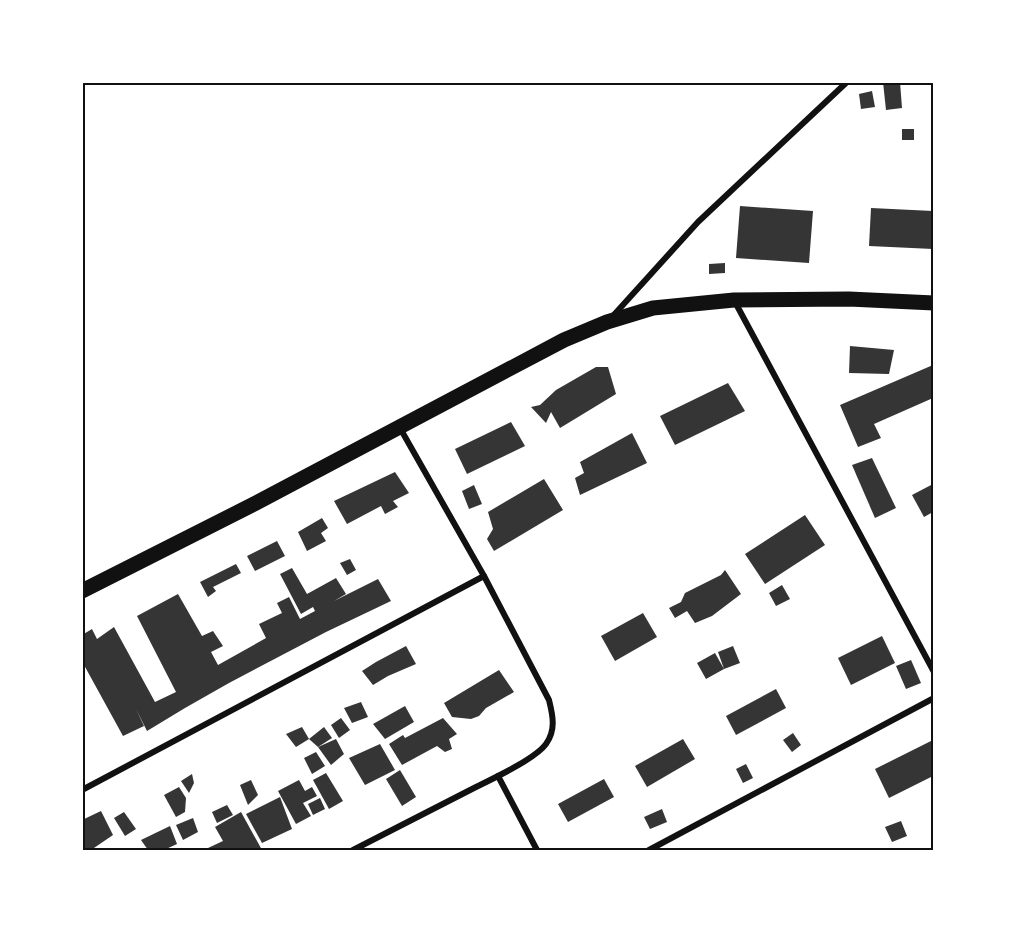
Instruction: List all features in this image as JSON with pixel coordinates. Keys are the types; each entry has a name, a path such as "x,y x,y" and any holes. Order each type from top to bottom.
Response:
{"main road":[{"path":"82,591 256,503 564,340 607,322 653,308 734,300 849,299 933,303"}],"street":[{"path":"607,322 698,222 847,82"},
{"path":"734,300 933,672"},
{"path":"353,850 498,776 537,753 547,743 553,729 554,717 549,700 484,576 400,428"},
{"path":"82,790 484,576"},
{"path":"649,850 933,698"},
{"path":"498,776 537,850"}],"building":[{"path":"883,82 900,82 902,108 886,110"},
{"path":"872,91 875,107 861,109 859,94"},
{"path":"902,129 914,129 914,140 902,140"},
{"path":"740,206 813,211 809,263 736,258"},
{"path":"871,208 933,211 933,249 869,246"},
{"path":"725,263 725,273 709,274 709,264"},
{"path":"850,346 894,350 889,374 849,373"},
{"path":"933,365 933,398 874,424 881,438 858,447 840,405"},
{"path":"596,367 608,367 616,394 560,428 551,412 546,423 531,407 540,405 556,390"},
{"path":"728,383 745,411 675,445 660,416"},
{"path":"511,422 525,446 467,474 455,449"},
{"path":"632,433 647,463 580,495 575,478 584,473 580,462"},
{"path":"872,458 896,508 875,518 852,465"},
{"path":"395,472 409,493 393,501 398,507 385,514 381,506 347,524 334,501"},
{"path":"544,479 563,510 494,551 487,539 493,529 488,512"},
{"path":"933,484 933,512 924,517 912,495"},
{"path":"474,485 482,504 469,509 462,491"},
{"path":"805,515 825,545 765,584 745,554"},
{"path":"322,518 328,528 321,533 326,541 307,551 298,532"},
{"path":"277,541 285,556 255,571 247,556"},
{"path":"350,559 356,570 347,575 340,563"},
{"path":"236,564 241,573 213,587 216,591 208,597 200,582"},
{"path":"292,568 307,594 336,578 346,594 334,601 378,579 391,601 229,683 147,731 136,709 144,726 123,736 84,665 82,666 82,635 92,629 97,639 114,627 155,702 176,692 137,616 178,594 202,636 213,631 223,646 211,652 218,665 266,638 259,624 282,613 277,603 289,597 300,619 315,611 313,607 301,614 280,574"},
{"path":"725,570 741,594 712,616 695,623 687,611 675,618 669,608 681,602 685,593 721,575"},
{"path":"782,585 790,599 776,606 769,593"},
{"path":"643,613 657,637 615,661 601,636"},
{"path":"882,636 895,663 851,685 838,658"},
{"path":"406,646 416,664 373,685 362,671"},
{"path":"733,646 740,663 724,669 718,652"},
{"path":"715,653 724,669 706,679 697,663"},
{"path":"911,660 921,683 906,689 896,666"},
{"path":"499,670 514,692 486,708 479,716 471,719 452,717 444,703"},
{"path":"776,689 786,708 736,735 726,716"},
{"path":"361,702 368,717 352,723 344,708"},
{"path":"405,706 414,722 385,739 373,724"},
{"path":"341,718 350,730 339,738 331,725"},
{"path":"443,718 457,734 449,739 452,749 445,752 437,746 402,765 389,744 403,735 405,738"},
{"path":"302,727 309,739 296,747 286,734"},
{"path":"324,727 332,738 318,747 309,739"},
{"path":"793,733 801,745 792,752 783,740"},
{"path":"336,739 344,754 331,765 318,747"},
{"path":"683,739 695,759 647,787 635,766"},
{"path":"933,740 933,776 889,798 875,769"},
{"path":"380,744 395,770 365,785 349,758"},
{"path":"316,752 325,766 312,774 304,758"},
{"path":"746,764 753,778 743,783 736,769"},
{"path":"400,770 416,797 402,806 386,779"},
{"path":"326,773 343,801 329,809 313,780"},
{"path":"192,774 194,783 189,793 181,781"},
{"path":"604,779 614,797 568,822 558,804"},
{"path":"251,780 258,795 248,805 240,785"},
{"path":"299,780 305,791 312,787 317,796 303,803 311,816 296,824 278,791"},
{"path":"179,787 186,798 185,812 176,817 164,795"},
{"path":"280,797 292,829 262,843 246,814"},
{"path":"320,798 325,809 313,815 308,804"},
{"path":"227,805 233,815 217,823 212,812"},
{"path":"662,809 667,822 650,829 644,817"},
{"path":"101,811 113,835 91,850 82,850 82,820"},
{"path":"124,812 136,829 125,836 114,818"},
{"path":"241,812 262,850 210,850 208,848 223,841 215,827"},
{"path":"193,818 198,832 183,840 176,825"},
{"path":"901,821 907,836 892,842 885,827"},
{"path":"170,826 177,844 164,850 148,850 141,840"}]}
